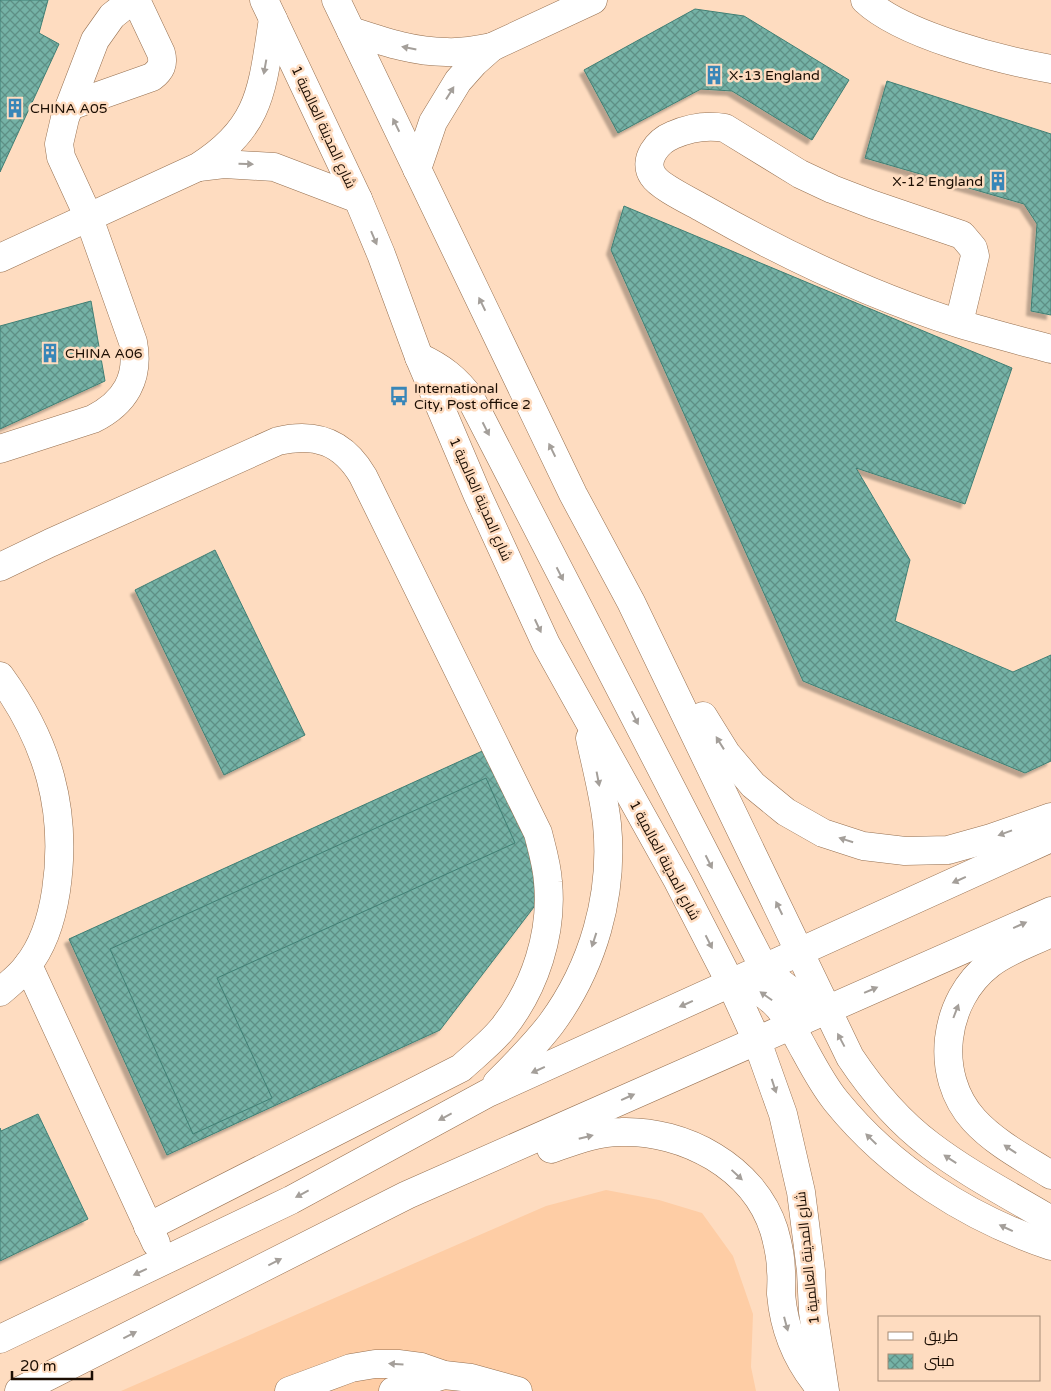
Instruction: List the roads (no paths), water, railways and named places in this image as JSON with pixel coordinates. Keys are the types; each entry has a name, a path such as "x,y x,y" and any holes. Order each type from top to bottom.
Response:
{"street":[{"path":"0,449 93,419 106,413 116,404 131,381 136,355 133,342 89,218 61,157 60,144 61,130 70,106 96,40 102,28 112,16 134,0 161,53 161,67 158,73 152,77 70,106"},
{"path":"336,0 573,494 631,602 850,1057 866,1082 910,1129 948,1158 1051,1220"},
{"path":"351,31 422,51 469,51 492,47 593,0"},
{"path":"864,0 889,19 936,38 986,54 1051,68"},
{"path":"0,258 198,168 229,144 242,130 259,96 265,71 268,10"},
{"name":"شارع المدينة العالمية 1","path":"268,10 358,199 381,254 419,358 478,496 546,644 678,881 731,984 757,1040 783,1114 801,1192 810,1261 813,1312 824,1391"},
{"path":"417,169 433,122 447,98 458,81 492,47"},
{"path":"959,323 975,256 973,248 962,235 832,189 800,174 725,128 709,126 679,132 667,137 657,146 650,158 651,172 659,182 730,224 786,252 900,302 959,323 1051,349"},
{"path":"198,168 224,164 274,166 358,199"},
{"path":"419,358 435,364 449,374 462,386 471,399 764,968 779,983 797,995 826,1009"},
{"path":"0,567 278,441 294,437 311,437 328,442 343,450 355,462 363,476 538,833 544,858 548,882 548,908 546,934 540,959 518,1007 502,1029 484,1048 461,1068 148,1226"},
{"path":"631,602 726,752 753,785 786,812 823,833 863,846 905,852 948,850 991,838 1051,817"},
{"path":"0,676 30,722 47,763 56,797 60,832 59,867 54,902 47,928 39,947 28,965 0,992"},
{"path":"488,1093 530,1049 568,999 583,971 601,918 607,871 607,823 586,714"},
{"path":"0,1339 291,1200 488,1093 1051,838"},
{"path":"19,1391 407,1195 1051,911"},
{"path":"1051,934 1005,954 977,976 966,989 958,1005 950,1030 948,1055 955,1089 962,1104 972,1118 998,1141 1051,1175"},
{"path":"28,965 164,1261"},
{"path":"731,984 744,985 767,996 785,1014 835,1100 884,1151 928,1186 966,1208 1009,1230 1051,1246"},
{"path":"407,1195 440,1189 472,1180 580,1138 601,1134 621,1132 663,1136 703,1151 722,1162 738,1175 753,1191 764,1209 773,1228 779,1249 783,1312 789,1335 798,1357 810,1377 824,1391"},
{"path":"289,1391 351,1368 375,1364 421,1367 444,1375 471,1378 518,1391"},
{"path":"393,1391 444,1375"}],"place":[{"name":"X-13 England","path":"714,75"},
{"name":"CHINA A05","path":"15,108"},
{"name":"X-12 England","path":"998,181"},
{"name":"CHINA A06","path":"50,353"},
{"name":"International City, Post office 2","path":"399,396"}]}
